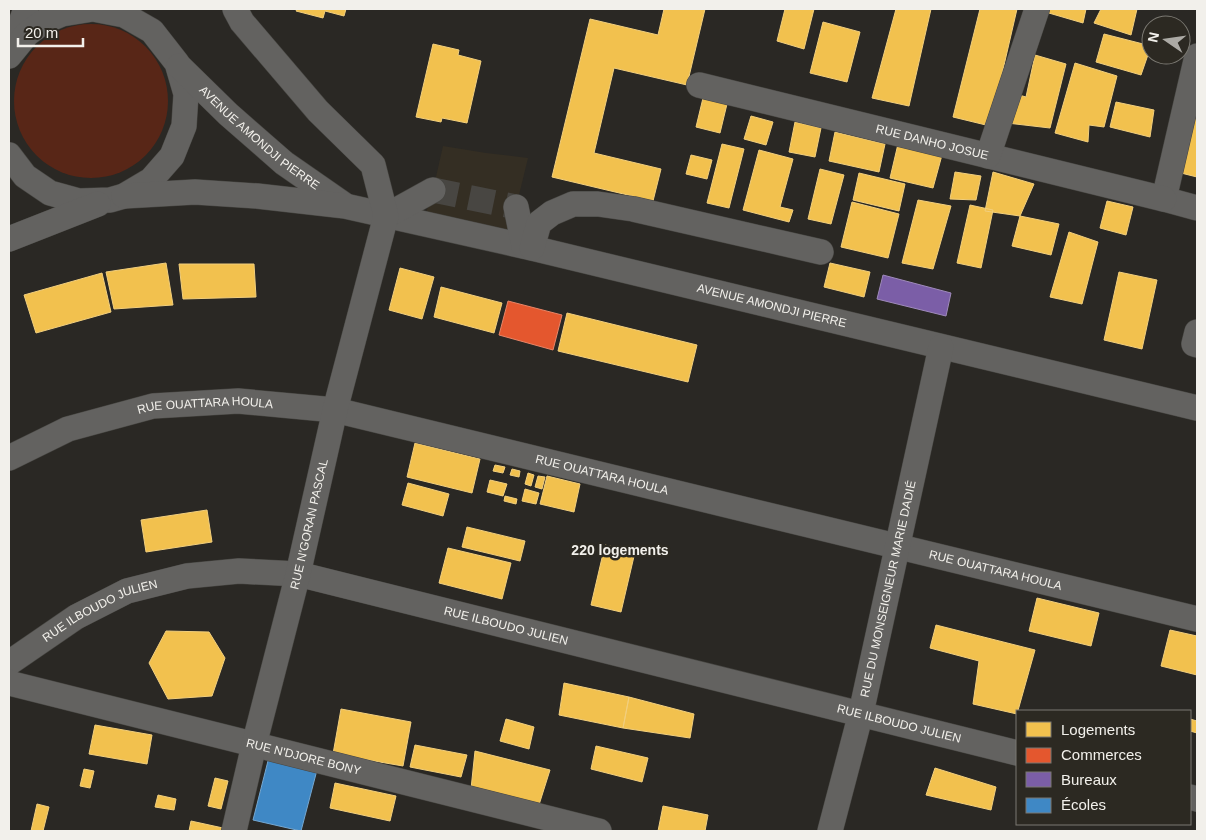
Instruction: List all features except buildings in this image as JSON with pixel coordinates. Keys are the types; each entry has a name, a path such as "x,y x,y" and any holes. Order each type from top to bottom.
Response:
{"street":[{"path":"9,55 26,9"},
{"path":"9,55 27,34 43,22 62,14 93,9 133,16 177,63 186,94 184,126 172,156 152,180 127,197 9,238"},
{"path":"235,9 242,22 318,111 373,165 386,216 432,190"},
{"path":"988,156 1037,9"},
{"path":"1164,199 1197,56"},
{"name":"AVENUE AMONDJI PIERRE","path":"177,63 228,114 284,163 345,206"},
{"name":"RUE DANHO JOSUE","path":"699,85 1197,208"},
{"name":"AVENUE AMONDJI PIERRE","path":"9,155 25,176 50,193 79,201 204,192 345,206 528,247 1197,408"},
{"path":"528,247 539,223 552,213 573,204 598,204 633,209 821,252"},
{"path":"516,208 528,247"},
{"name":"RUE N'GORAN PASCAL","path":"234,831 298,574 335,410 386,216"},
{"path":"1197,332 1194,344 1197,345"},
{"name":"RUE DU MONSEIGNEUR MARIE DADIÉ","path":"830,831 861,714 941,347"},
{"name":"RUE OUATTARA HOULA","path":"9,458 68,429 153,406 238,401 335,410 1197,619"},
{"name":"RUE ILBOUDO JULIEN","path":"9,663 76,617 126,591 188,576 205,574 239,571 298,574 1016,753"},
{"name":"RUE N'DJORE BONY","path":"9,682 599,831"}],"shaded area":[{"path":"91,24 106,25 120,30 134,37 145,47 155,58 162,72 167,86 167,116 162,130 155,144 145,155 134,165 120,172 106,177 91,178 76,177 62,172 48,165 37,155 27,144 20,130 15,116 14,101 15,86 20,72 27,58 37,47 48,37 62,30 76,25"},
{"path":"443,146 528,158 510,232 425,216"}],"tunnel":[{"path":"433,190 516,207"}],"district":[{"name":"220 logements","path":"620,550"}]}
